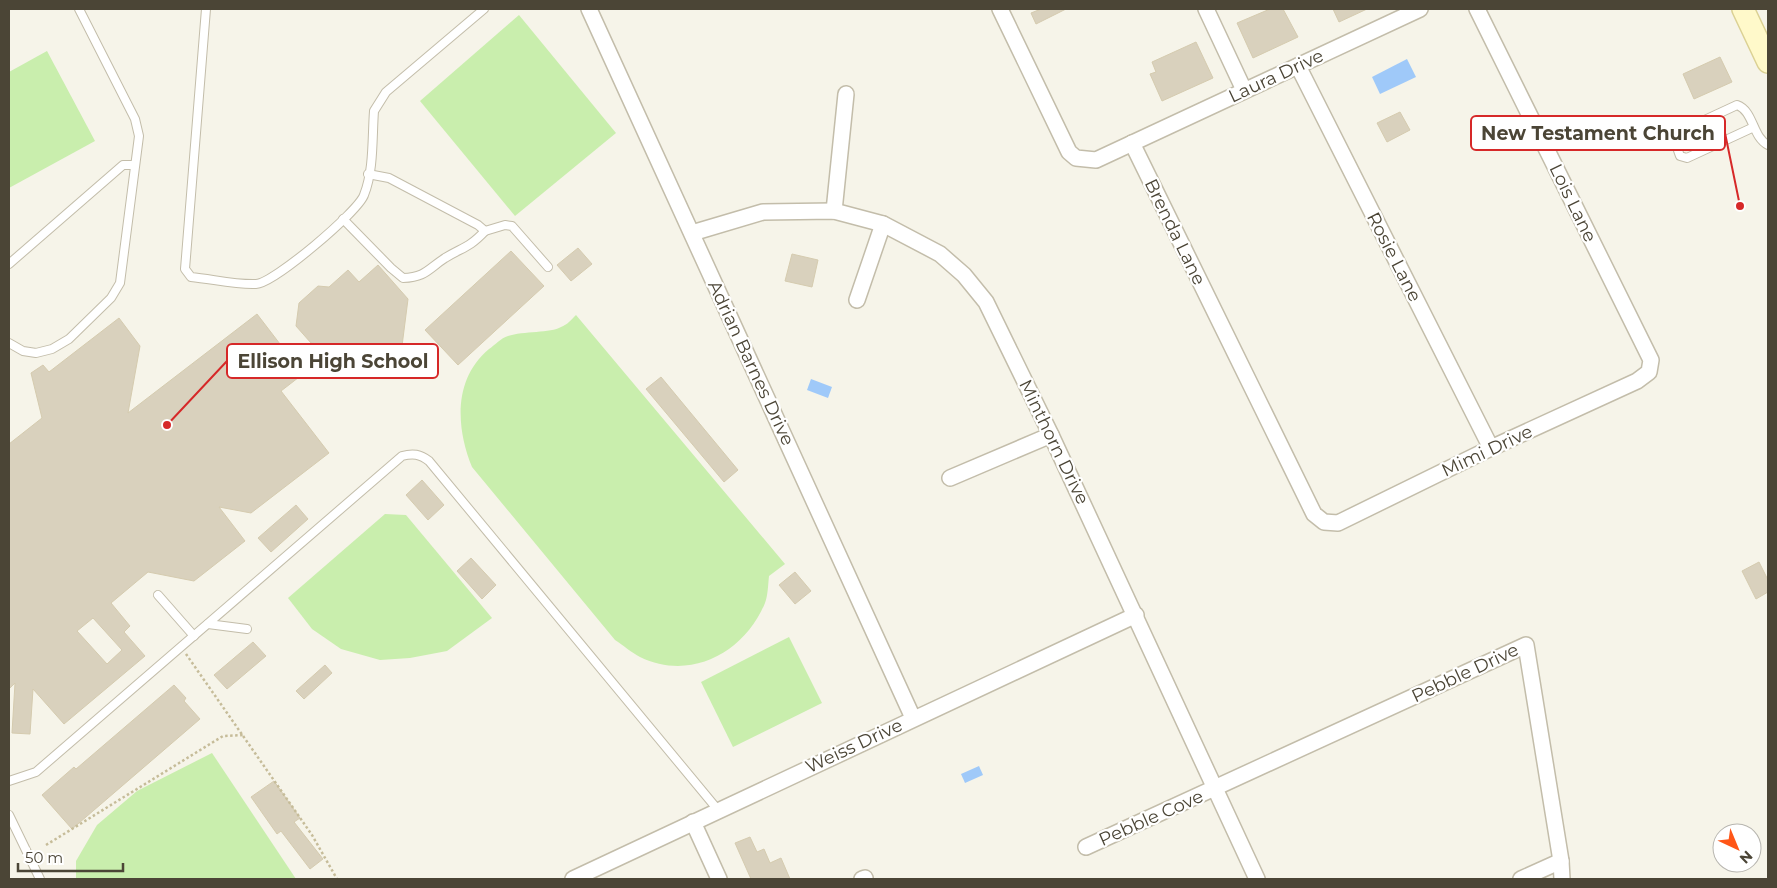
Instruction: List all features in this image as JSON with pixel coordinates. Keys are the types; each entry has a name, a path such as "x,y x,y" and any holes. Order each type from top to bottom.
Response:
{"street":[{"name":"Adrian Barnes Drive","path":"589,9 913,718"},
{"path":"1000,9 1069,152 1076,158 1096,160 1132,143"},
{"path":"1206,9 1244,90"},
{"name":"Lois Lane","path":"1477,9 1650,360 1649,372"},
{"path":"1743,9 1768,62"},
{"name":"Laura Drive","path":"1132,143 1411,11"},
{"name":"Rosie Lane","path":"1298,66 1491,448"},
{"path":"834,211 846,94"},
{"name":"Brenda Lane","path":"1132,143 1314,514 1324,522"},
{"name":"Minthorn Drive","path":"692,233 763,212 834,211 883,224 940,254 964,275 986,302 1051,435 1257,879"},
{"path":"856,300 883,224"},
{"name":"Mimi Drive","path":"1324,522 1338,523 1491,448 1637,381 1649,372"},
{"path":"950,478 1051,435"},
{"name":"Weiss Drive","path":"573,879 1136,615"},
{"name":"Pebble Drive","path":"1215,789 1526,645 1561,861 1562,879"},
{"name":"Pebble Cove","path":"1086,847 1215,789"},
{"path":"693,822 719,879"},
{"path":"1521,879 1561,861"}],"lane":[{"path":"9,343 23,350 36,352 52,349 69,339 111,298 120,283 139,136 135,119 79,9"},
{"path":"206,9 185,269 191,278 258,284 274,278 288,268 364,198 374,111 379,101 386,92 484,9"},
{"path":"1754,127 1687,158 1680,156 1674,140 1681,131 1737,105 1744,109 1754,127 1761,142 1768,145"},
{"path":"9,264 123,165 135,165"},
{"path":"368,174 389,178 478,225 485,232"},
{"path":"343,219 403,278 418,278 445,258 467,248 485,232 505,225 512,226 548,267"},
{"path":"9,780 36,772 402,456 411,454 421,455 430,461 718,810"},
{"path":"158,594 194,636"},
{"path":"208,624 248,629"},
{"path":"9,815 40,879"}],"path":[{"path":"181,647 312,835 337,879"},
{"path":"46,845 223,736 243,735"}],"green space":[{"path":"519,15 616,133 515,216 420,101"},
{"path":"47,51 95,141 9,188 9,72"},
{"path":"576,315 785,564 769,576 765,603 756,620 744,636 714,658 697,664 678,666 659,664 640,657 615,640 472,467 463,436 461,405 469,375 477,361 505,337 514,334 556,329 565,325"},
{"path":"385,514 406,515 492,618 447,651 410,658 380,660 341,649 312,629 288,598"},
{"path":"789,637 822,703 733,747 701,682"},
{"path":"212,753 296,879 76,879 76,861 97,825 137,791"}],"water":[{"path":"1407,59 1416,77 1380,94 1372,77"},
{"path":"811,379 832,387 828,398 807,390"},
{"path":"979,766 983,775 965,783 961,774"}],"building":[{"path":"1041,9 1066,9 1036,24 1031,13"},
{"path":"1270,9 1283,9 1298,37 1253,58 1237,23"},
{"path":"1333,9 1367,9 1339,22"},
{"path":"1196,42 1213,78 1162,101 1150,74 1156,72 1152,62"},
{"path":"1720,57 1732,82 1694,99 1683,74"},
{"path":"1400,112 1410,130 1387,142 1377,123"},
{"path":"578,248 592,264 571,281 557,265"},
{"path":"511,251 544,286 458,365 425,330"},
{"path":"792,254 818,260 812,287 785,281"},
{"path":"378,265 408,299 402,346 370,375 353,355 341,365 323,345 311,343 296,326 299,303 318,286 329,287 348,270 359,282"},
{"path":"257,314 303,374 281,391 329,453 251,513 219,507 245,541 194,581 148,572 111,603 130,626 124,632 145,656 64,724 33,689 30,734 12,733 15,683 9,689 9,444 42,418 31,373 43,365 49,372 119,318 140,346 128,413","holes":["93,618 122,650 107,664 77,631"]},
{"path":"661,377 738,470 724,482 646,389"},
{"path":"422,480 444,505 428,520 406,495"},
{"path":"296,505 308,519 271,552 258,538"},
{"path":"471,558 496,585 482,599 457,571"},
{"path":"1759,562 1768,580 1768,592 1756,599 1742,571"},
{"path":"795,572 811,591 795,604 779,585"},
{"path":"253,642 266,656 227,689 214,675"},
{"path":"325,665 332,673 304,699 296,691"},
{"path":"174,685 186,698 184,701 200,719 72,829 42,795 74,767 76,769"},
{"path":"274,781 300,818 294,822 323,859 310,869 281,831 277,834 251,797"},
{"path":"750,837 757,852 764,849 770,863 781,858 790,879 751,879 735,843"}],"place":[{"name":"New Testament Church","path":"1740,206"},
{"name":"Ellison High School","path":"167,425"}]}
